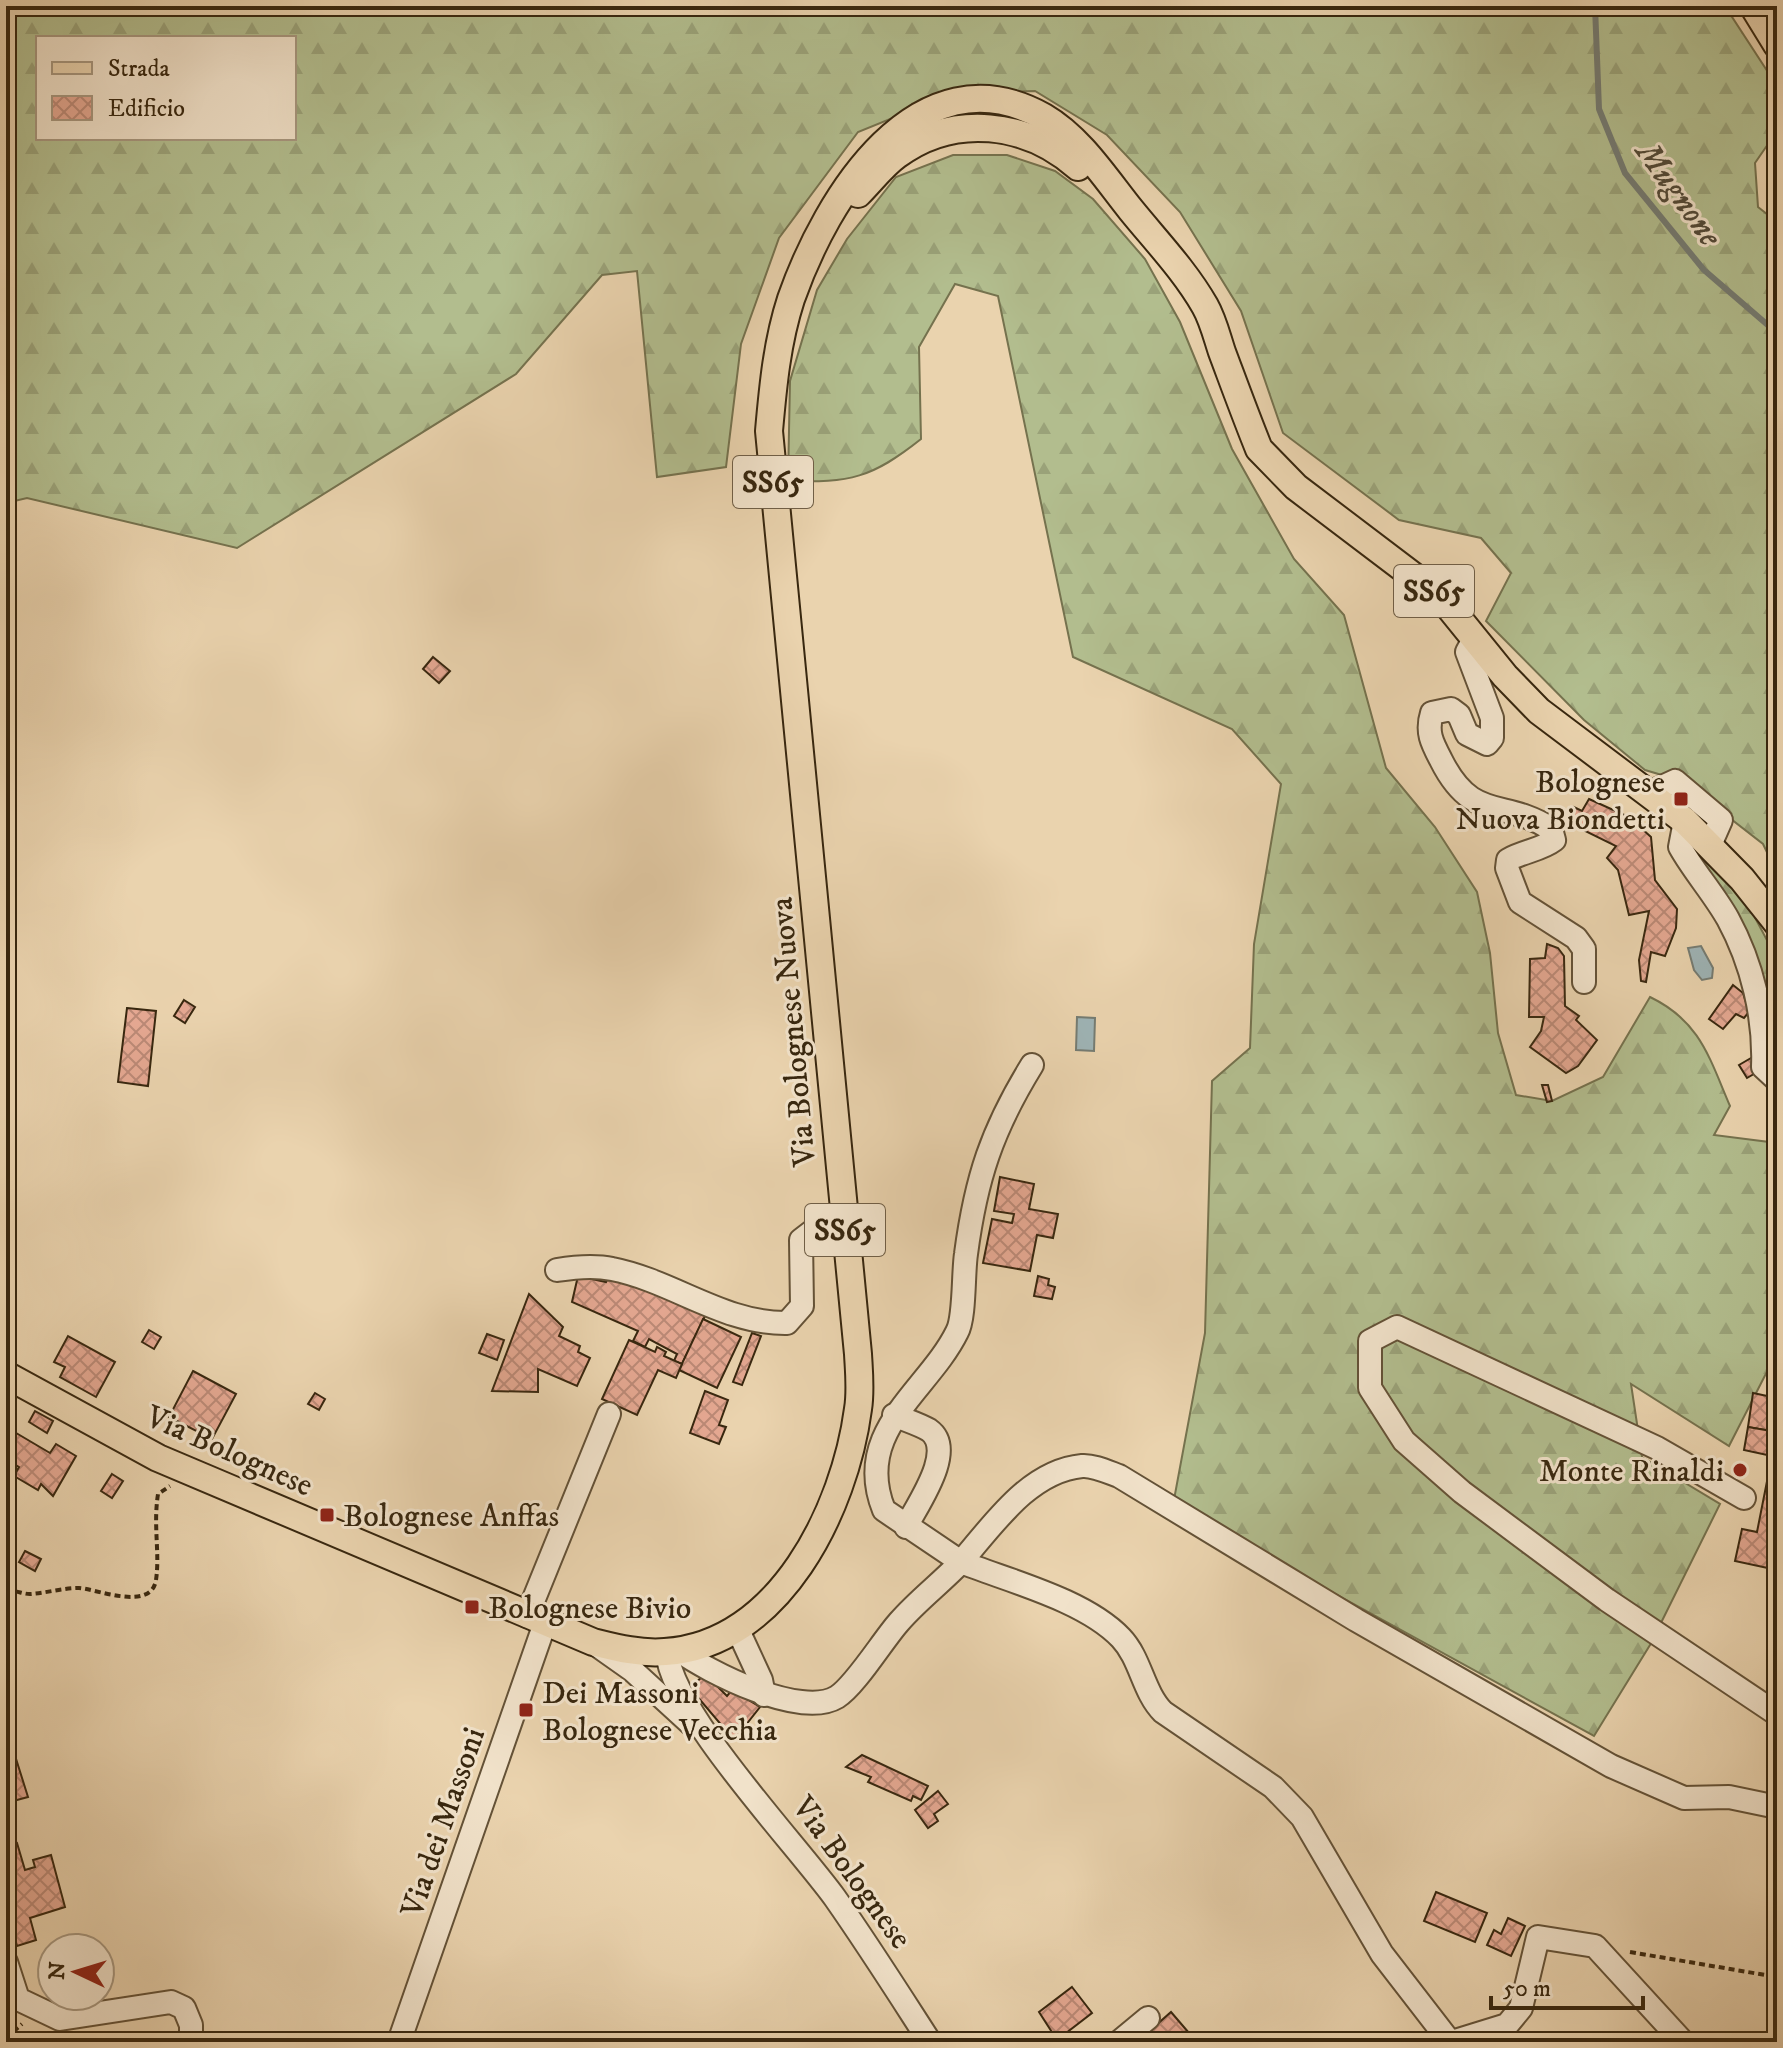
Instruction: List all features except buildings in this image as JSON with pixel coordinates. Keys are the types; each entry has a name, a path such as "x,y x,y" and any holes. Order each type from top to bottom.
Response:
{"main road":[{"path":"1753,6 1777,45"},
{"name":"Via Bolognese Nuova","path":"593,1642 671,1657 737,1628 801,1566 839,1491 852,1445 859,1405 858,1354 769,431 775,362 791,299 813,249 852,200 896,155 927,137 953,130 988,127 1019,133 1045,143 1143,225 1167,251 1207,309 1259,449 1269,462 1296,487 1441,597 1539,711 1685,821 1710,845 1777,923"},
{"name":"Via Bolognese","path":"6,1375 158,1458 593,1642"}],"street":[{"path":"1474,639 1467,652 1492,718 1492,738 1487,744 1467,734 1459,715 1451,709 1432,713 1429,735 1453,784 1470,799 1486,808 1540,822 1551,829 1554,840 1545,847 1523,851 1508,860 1507,868 1520,902 1576,938 1584,949 1584,982"},
{"path":"1649,793 1675,781 1721,820 1710,845"},
{"path":"1685,821 1680,847 1728,920 1753,983 1762,1019 1763,1067 1777,1080"},
{"path":"1032,1065 987,1147 971,1217 959,1331 894,1415 884,1439 878,1481 884,1510 961,1562 1100,1620 1123,1640 1151,1700 1163,1712 1285,1799 1302,1817 1382,1954 1451,2042 1507,2025 1521,2008 1538,1937 1595,1946 1683,2042"},
{"path":"557,1270 585,1266 612,1269 735,1316 765,1323 787,1323 802,1306 801,1240 814,1230 844,1221"},
{"path":"1744,1498 1657,1448 1397,1327 1370,1341 1370,1388 1404,1441 1462,1492 1607,1600 1777,1714"},
{"name":"Via dei Massoni","path":"399,2042 536,1619 609,1414"},
{"path":"894,1415 928,1430 939,1450 936,1470 906,1527"},
{"path":"645,1681 671,1657 697,1664 764,1695 815,1703 837,1697 898,1623 961,1562 1020,1494 1057,1472 1085,1465 1119,1476 1356,1620 1611,1766 1684,1798 1729,1797 1777,1807"},
{"path":"737,1628 761,1680 764,1695"},
{"name":"Via Bolognese","path":"593,1642 645,1681 716,1746 834,1897 930,2042"},
{"name":"Via Bolognese","path":"671,1657 716,1746"},
{"path":"6,1962 18,1999 60,2019 171,2002 184,2008 191,2025 191,2042"},
{"path":"1119,2042 1148,2018"}],"path":[{"path":"6,1592 27,1594 80,1588 124,1596 150,1592 156,1584 153,1523 158,1494 174,1485 160,1477"},
{"path":"1595,1946 1777,1977"}],"green space":[{"path":"6,6 1720,6 1732,17 1777,86 1777,131 1755,163 1758,207 1777,222 1777,873 1763,844 1682,781 1645,770 1584,720 1486,621 1511,573 1481,538 1399,520 1283,433 1241,311 1180,212 1107,135 1035,91 954,93 858,132 779,238 741,344 726,467 657,477 637,271 602,275 516,374 237,548 27,498 6,503"},
{"path":"953,155 1007,155 1055,171 1093,199 1145,259 1180,322 1232,449 1294,559 1344,615 1386,768 1435,827 1477,892 1490,953 1498,1033 1516,1095 1552,1101 1603,1077 1650,997 1681,1017 1709,1056 1730,1106 1714,1135 1769,1142 1777,1156 1777,1352 1729,1446 1631,1384 1642,1457 1720,1504 1650,1645 1594,1736 1173,1505 1205,1333 1212,1081 1250,1048 1254,944 1281,784 1232,729 1073,657 998,296 955,284 919,347 921,439 888,462 859,475 828,481 788,481 790,381 817,290 847,239 896,177"},
{"path":"1692,853 1707,857 1743,895 1777,959 1777,1074 1766,1025"}],"shaded area":[{"path":"1701,946 1713,968 1712,978 1702,980 1694,970 1688,948"},
{"path":"1077,1017 1095,1018 1094,1051 1076,1050"}],"waterway":[{"name":"Mugnone","path":"1595,6 1599,109 1625,173 1704,270 1777,333"}],"place":[{"name":"Bolognese Nuova Biondetti","path":"1681,799"},
{"name":"Monte Rinaldi","path":"1740,1470"},
{"name":"Bolognese Anffas","path":"327,1515"},
{"name":"Bolognese Bivio","path":"472,1607"},
{"name":"Dei Massoni Bolognese Vecchia","path":"526,1710"}]}
